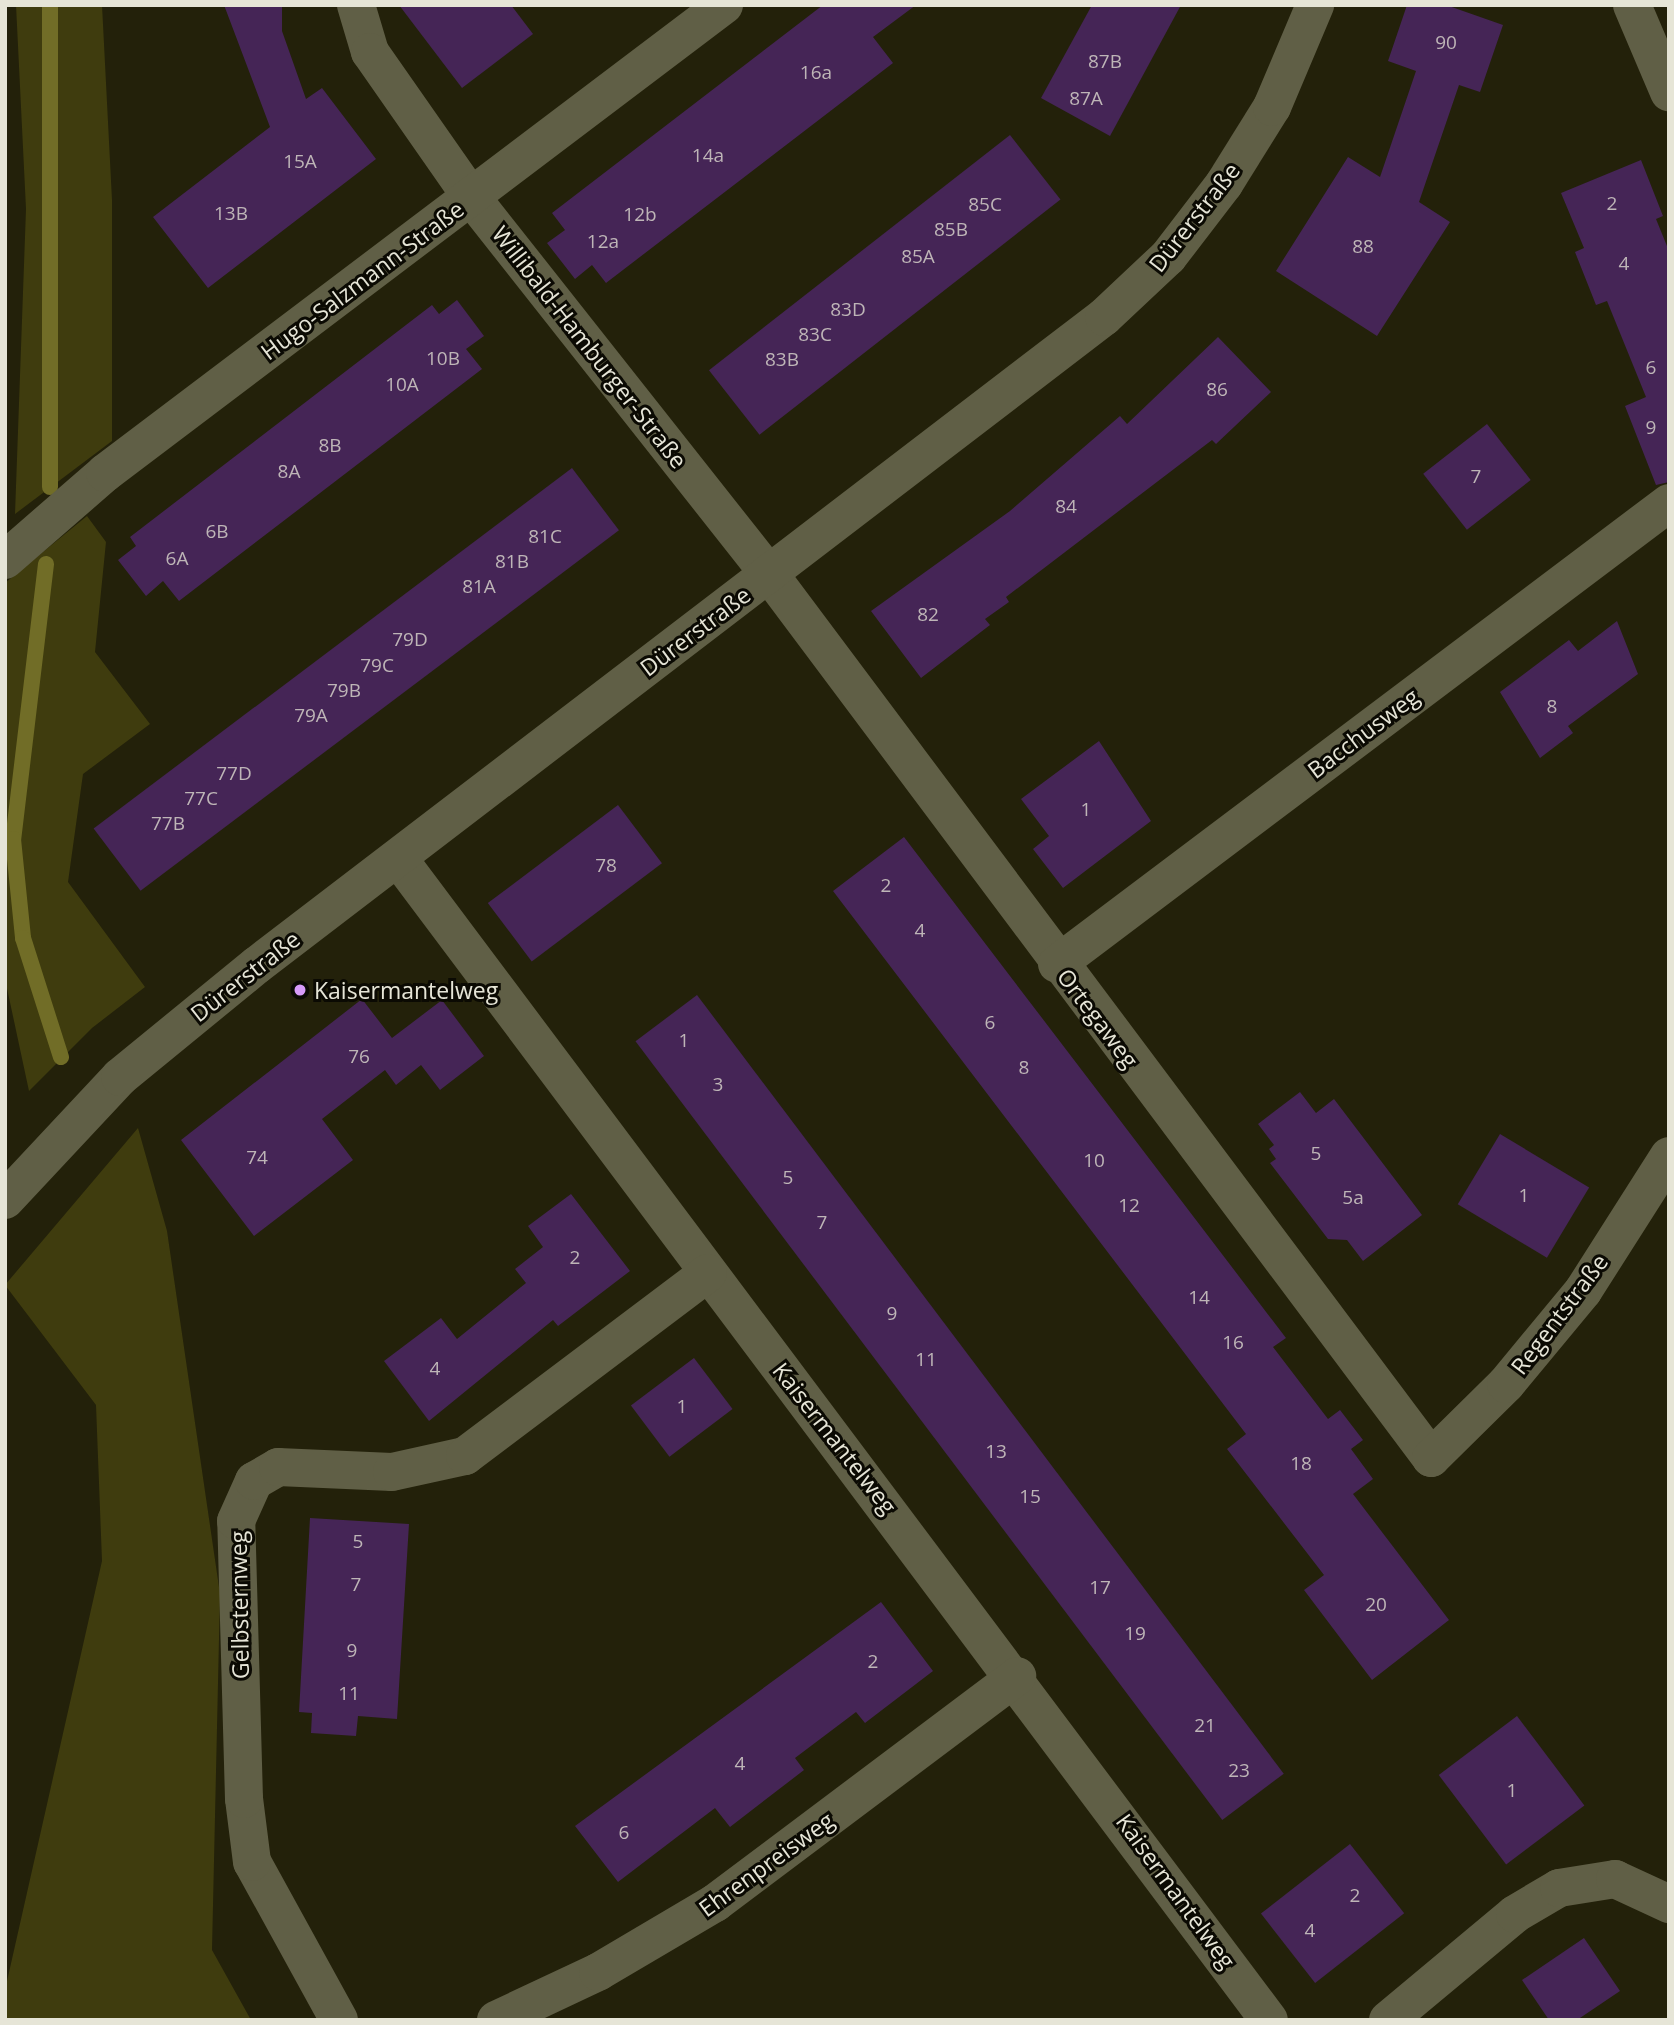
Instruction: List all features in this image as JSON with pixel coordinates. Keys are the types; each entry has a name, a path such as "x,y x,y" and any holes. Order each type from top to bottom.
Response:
{"street":[{"name":"Willibald-Hamburger-Straße","path":"356,5 370,52 472,198 770,575"},
{"name":"Hugo-Salzmann-Straße","path":"5,560 105,473 724,5"},
{"name":"Dürerstraße","path":"5,1200 120,1077 398,858 1034,373 1168,257 1272,107 1315,5"},
{"path":"1632,5 1669,92"},
{"name":"Bacchusweg","path":"1057,964 1669,503"},
{"name":"Ortegaweg","path":"770,575 1057,964 1431,1458"},
{"name":"Kaisermantelweg","path":"398,858 708,1273 1017,1676 1269,2020"},
{"name":"Regentstraße","path":"1431,1458 1506,1384 1583,1291 1669,1156"},
{"name":"Gelbsternweg","path":"339,2020 252,1862 244,1799 236,1521 254,1480 278,1467 392,1472 465,1456 708,1273"},
{"name":"Ehrenpreisweg","path":"496,2020 598,1972 715,1903 1017,1676"},
{"path":"1388,2020 1515,1914 1559,1888 1615,1880 1669,1904"}],"shaded area":[{"path":"16,5 102,5 112,200 112,441 15,514 26,209"},
{"path":"87,516 106,542 95,652 150,724 83,774 68,882 145,987 92,1028 29,1091 5,979 5,583"},
{"path":"138,1128 167,1231 220,1594 212,1950 251,2020 5,2020 5,1990 102,1561 96,1405 5,1285"}],"building":[{"path":"224,5 282,5 282,31 306,99 322,88 376,159 208,288 153,217 270,127"},
{"path":"399,5 511,5 533,34 462,88"},
{"path":"823,5 916,5 873,37 893,63 606,283 592,265 575,279 547,243 565,230 552,213"},
{"path":"1092,5 1181,5 1110,136 1041,98"},
{"path":"1407,5 1446,5 1503,25 1480,92 1459,85 1419,202 1450,222 1377,336 1276,271 1348,157 1380,177 1416,71 1388,61"},
{"path":"1010,135 1060,200 759,435 709,370"},
{"path":"1641,160 1663,216 1656,219 1669,251 1669,482 1656,485 1625,406 1646,397 1607,301 1596,305 1575,252 1584,248 1561,193"},
{"path":"457,300 484,336 466,349 482,369 179,601 163,581 146,596 118,560 136,546 130,537 432,305 439,314"},
{"path":"1218,337 1271,392 1216,444 1212,440 1006,597 1009,602 985,619 990,625 921,678 871,611 1010,511 1120,416 1127,424"},
{"path":"1487,424 1531,480 1467,530 1423,474"},
{"path":"572,468 619,530 141,891 94,828"},
{"path":"1617,621 1638,674 1568,726 1573,733 1540,758 1500,692 1569,640 1578,651"},
{"path":"1099,741 1151,821 1063,888 1033,849 1049,836 1021,799"},
{"path":"618,805 662,863 532,961 488,903"},
{"path":"904,837 1286,1338 1273,1347 1328,1419 1340,1410 1363,1440 1351,1449 1373,1479 1353,1494 1449,1620 1372,1680 1304,1590 1324,1575 1227,1449 1246,1434 833,891"},
{"path":"697,995 1284,1774 1222,1820 636,1041"},
{"path":"362,999 392,1038 442,1000 484,1056 440,1090 421,1065 396,1085 385,1070 322,1119 353,1160 254,1236 181,1140"},
{"path":"1300,1092 1316,1113 1334,1099 1422,1215 1363,1261 1347,1240 1328,1239 1270,1163 1276,1159 1269,1149 1274,1145 1258,1124"},
{"path":"1500,1134 1589,1188 1547,1258 1458,1204"},
{"path":"571,1194 630,1271 558,1326 553,1320 429,1421 384,1361 441,1318 457,1339 526,1283 515,1269 543,1247 528,1226"},
{"path":"694,1358 733,1409 669,1457 631,1406"},
{"path":"310,1518 409,1524 397,1719 358,1716 356,1736 311,1733 312,1713 299,1712"},
{"path":"881,1602 933,1671 865,1723 856,1712 795,1758 804,1770 730,1827 715,1808 618,1882 575,1826"},
{"path":"1517,1716 1584,1805 1506,1864 1439,1775"},
{"path":"1350,1844 1404,1913 1315,1983 1261,1914"},
{"path":"1584,1938 1620,1991 1577,2020 1549,2020 1522,1980"}],"waterway":[{"path":"50,5 50,487"},
{"path":"46,564 13,839 23,938 61,1057"}],"place":[{"name":"Kaisermantelweg","path":"300,990"}]}
